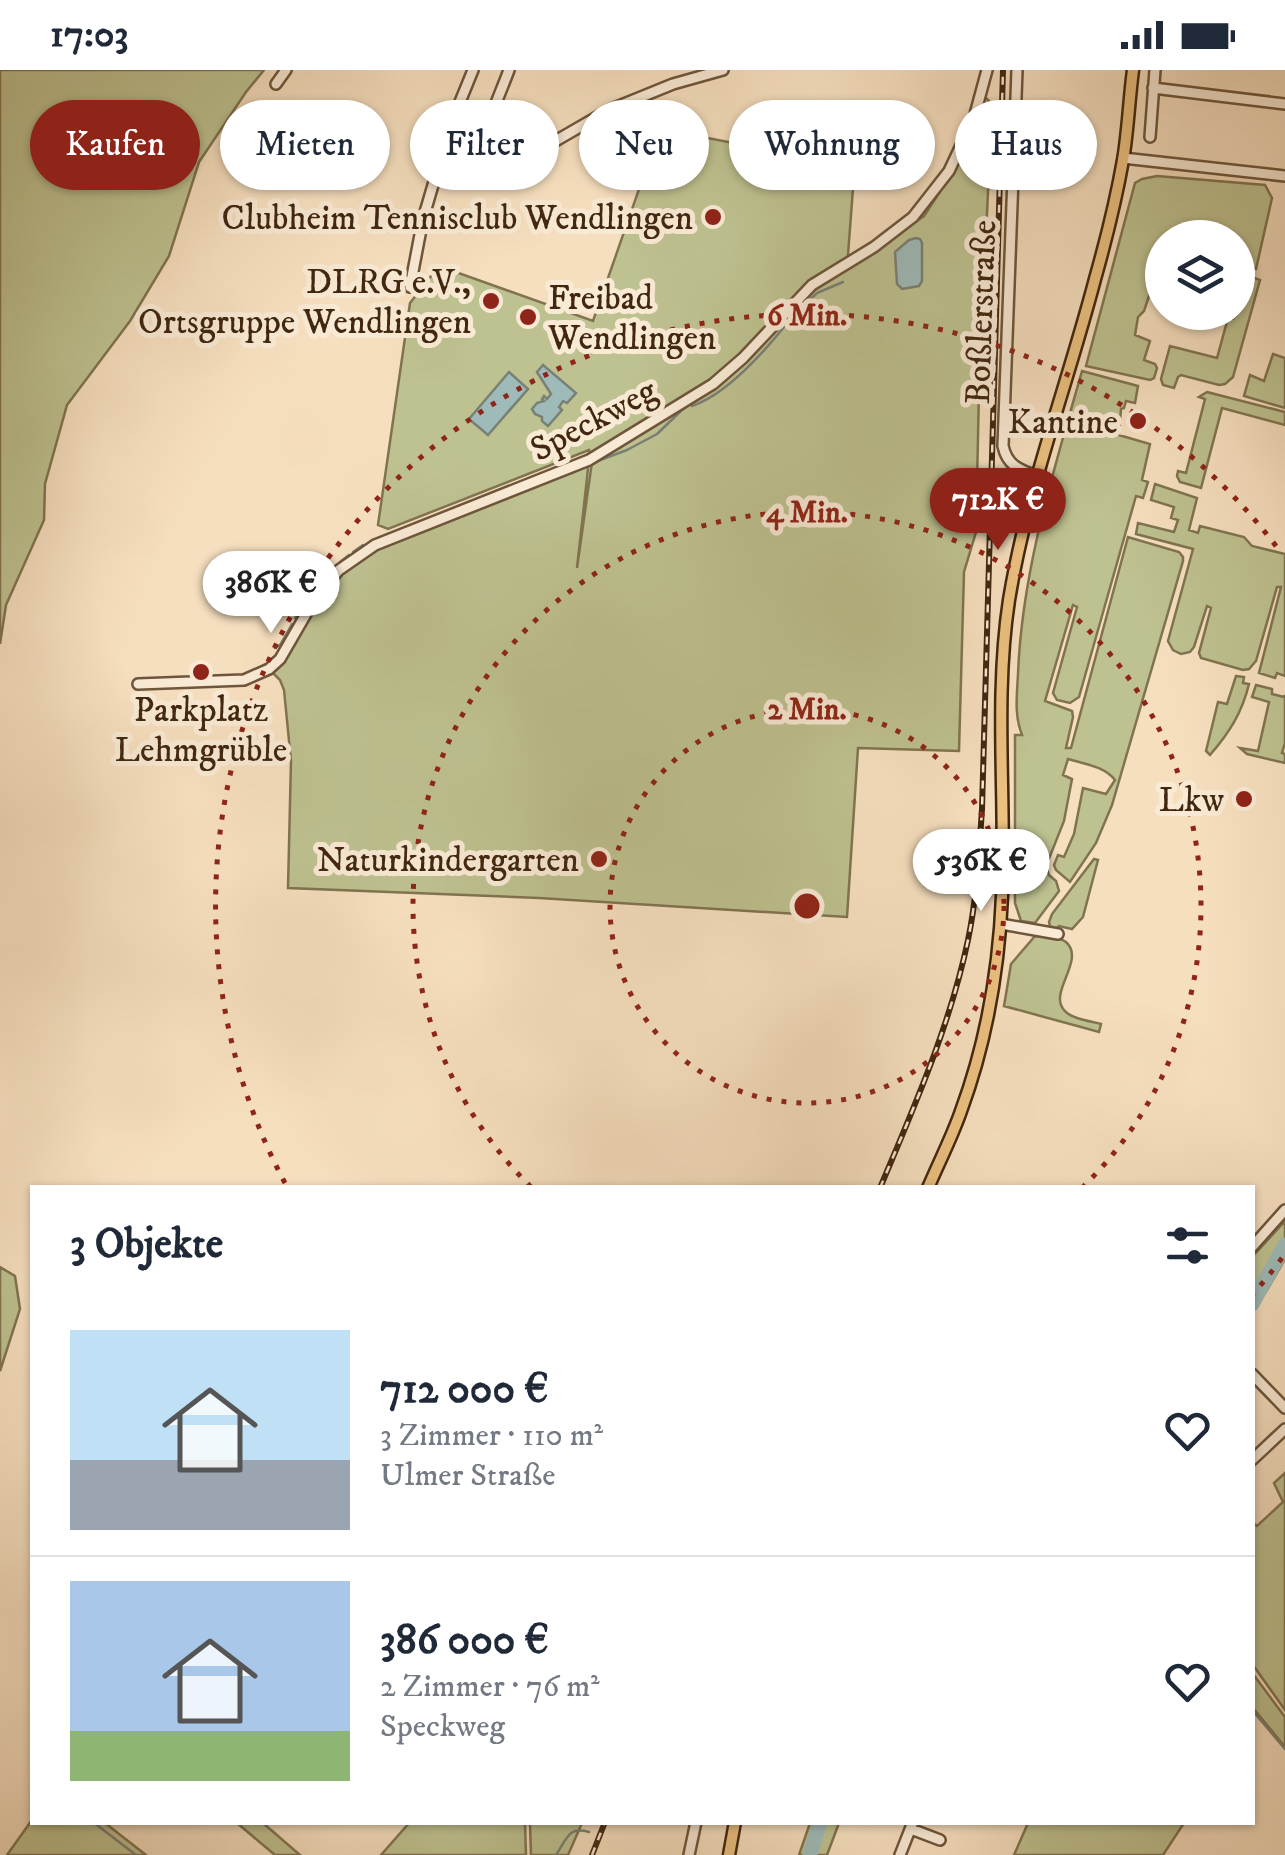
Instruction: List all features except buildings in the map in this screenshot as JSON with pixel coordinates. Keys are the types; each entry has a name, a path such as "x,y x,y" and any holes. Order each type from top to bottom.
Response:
{"main road":[{"path":"929,1185 962,1110 983,1038 996,968 1004,639 1036,476 1095,279 1123,158 1133,70"},
{"path":"729,1855 734,1825"}],"street":[{"path":"276,84 286,70"},
{"path":"410,287 423,218 451,124 473,70"},
{"path":"509,70 481,158 491,176 501,178 608,110 722,70"},
{"name":"Speckweg","path":"138,684 244,680 269,669 280,659 317,595 339,570 374,545 589,460 713,384 812,285 913,217 949,171 974,118 987,70"},
{"name":"Boßlerstraße","path":"1016,70 1004,446 1012,465 1036,476"},
{"path":"1150,137 1154,70"},
{"path":"1153,88 1285,104"},
{"path":"1123,158 1285,176"},
{"path":"1000,924 1058,934"},
{"path":"1255,1245 1285,1210"},
{"path":"1255,1377 1285,1408"},
{"path":"1255,1457 1285,1429"},
{"path":"689,1855 695,1825"},
{"path":"900,1855 912,1826 940,1840"}],"green space":[{"path":"0,70 264,70 241,100 220,100 220,131 200,161 200,100 30,100 30,190 190,190 169,256 130,321 67,405 45,484 44,520 6,605 0,644"},
{"path":"709,138 729,142 729,190 853,190 847,268 924,216 955,169 955,190 988,190 976,532 964,572 959,751 858,748 847,917 539,898 288,888 291,761 284,690 269,669 317,595 339,570 375,545 589,460 577,568 592,462 589,450 388,529 378,525 410,303 439,266 593,321 639,190 709,190"},
{"path":"1157,176 1265,185 1272,198 1256,269 1255,220 1145,220 1145,308 1138,317 1135,335 1150,341 1144,360 1157,368 1150,380 1086,366 1135,183"},
{"path":"1225,330 1246,330 1233,377 1225,384 1181,375 1174,388 1163,385 1161,379 1170,346 1217,358"},
{"path":"1273,354 1285,358 1285,408 1244,396 1250,375 1264,381"},
{"path":"1082,371 1138,386 1135,403 1126,401 1121,409 1119,435 1150,444 1142,480 1148,482 1143,498 1136,496 1079,697 1070,703 1057,700 1053,693 1077,607 1073,605 1045,701 1072,711 1066,748 1071,748 1128,537 1179,552 1183,561 1112,805 1096,843 1070,882 1054,865 1058,855 1064,857 1074,834 1083,788 1106,794 1115,780 1100,769 1068,759 1063,775 1072,779 1064,821 1046,866 1059,891 1035,923 1021,921 1015,903 1015,735 1022,735 1017,705 1021,635 1041,521"},
{"path":"1207,392 1285,412 1285,425 1222,408 1201,488 1180,482 1177,476 1178,471 1186,473 1205,399 1199,397"},
{"path":"1155,484 1197,498 1189,530 1198,533 1200,526 1244,537 1252,546 1285,554 1285,676 1277,673 1275,678 1259,673 1281,587 1277,587 1256,661 1249,669 1201,658 1211,608 1207,606 1194,647 1181,654 1173,650 1168,641 1193,549 1136,534 1138,523 1174,532 1178,520 1171,518 1174,507 1151,500"},
{"path":"1236,676 1244,677 1243,683 1249,684 1246,694 1234,722 1210,755 1206,751 1218,702 1227,704"},
{"path":"1256,685 1272,689 1272,694 1285,695 1285,763 1247,754 1240,748 1258,751 1269,702 1252,697"},
{"path":"1094,859 1098,860 1083,917 1072,929 1050,926 1052,914"},
{"path":"1035,936 1059,939 1071,949 1060,1003 1071,1016 1101,1024 1099,1032 1004,1006 1011,964"},
{"path":"1285,1221 1285,1259 1255,1306 1255,1254"},
{"path":"0,1267 15,1276 20,1309 0,1371"},
{"path":"1285,1473 1285,1710 1255,1668 1255,1524 1283,1502 1274,1483"},
{"path":"1255,1677 1285,1717 1285,1747 1255,1710"},
{"path":"30,1823 108,1825 146,1855 7,1855"},
{"path":"239,1825 265,1825 300,1855 275,1855"},
{"path":"407,1825 525,1825 526,1855 381,1855"},
{"path":"530,1825 581,1825 568,1855 531,1855"},
{"path":"809,1825 838,1825 827,1855 799,1855"},
{"path":"1027,1825 1183,1825 1163,1855 1014,1855"}],"water":[{"path":"916,238 922,243 922,281 919,286 902,289 897,284 895,252"},
{"path":"543,365 576,393 567,403 563,401 559,407 562,410 548,426 532,409 551,394 537,372"},
{"path":"509,372 528,389 488,435 469,419"}],"waterway":[{"path":"797,312 817,293 843,282"},
{"path":"692,406 732,382 788,322"},
{"path":"595,462 657,434 685,407"},
{"path":"353,552 363,545"},
{"path":"340,562 349,555"},
{"path":"323,580 335,567"},
{"path":"305,602 318,585"},
{"path":"295,618 302,608"},
{"path":"275,648 292,624"},
{"path":"1255,1299 1285,1245"},
{"path":"1255,1714 1285,1749"},
{"path":"97,1825 136,1855"},
{"path":"810,1855 819,1825"},
{"path":"556,1855 572,1832 589,1832"}],"railway":[{"path":"881,1185 951,1004 976,891 982,809 1003,70"},
{"path":"592,1855 604,1825"}],"place":[{"name":"Clubheim Tennisclub Wendlingen","path":"713,217"},
{"name":"DLRG e.V., Ortsgruppe Wendlingen","path":"491,301"},
{"name":"Freibad Wendlingen","path":"528,317"},
{"name":"Kantine","path":"1138,421"},
{"name":"Parkplatz Lehmgrüble","path":"201,672"},
{"name":"Lkw","path":"1244,799"},
{"name":"Naturkindergarten","path":"599,859"}]}
